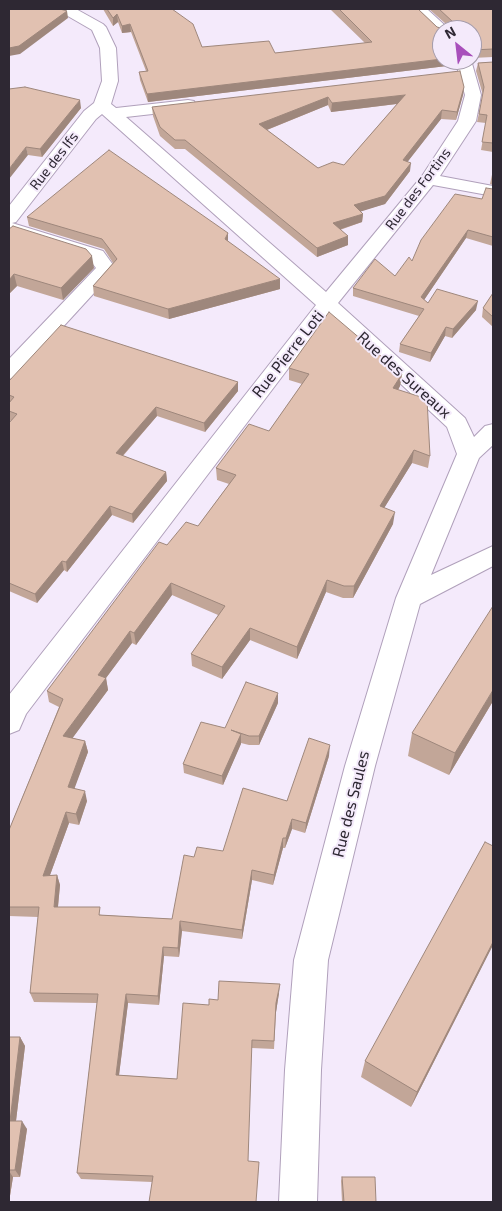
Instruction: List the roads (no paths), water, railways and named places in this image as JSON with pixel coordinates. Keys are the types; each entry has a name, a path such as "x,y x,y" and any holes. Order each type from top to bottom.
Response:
{"street":[{"path":"419,9 432,21"},
{"path":"70,10 98,27 108,48 110,81 107,110 200,103"},
{"path":"447,74 455,70"},
{"name":"Rue des Fortins","path":"327,304 429,179 467,122 473,95 466,70"},
{"name":"Rue des Ifs","path":"9,218 90,115 107,110"},
{"name":"Rue Pierre Loti","path":"9,722 16,708 327,304 107,110"},
{"path":"429,179 493,191"},
{"path":"9,228 96,255 106,269 9,372"},
{"name":"Rue des Sureaux","path":"327,304 457,423 469,454"},
{"name":"Rue des Saules","path":"298,1202 303,1070 311,960 360,766 409,598 469,454 493,432"},
{"path":"409,598 493,555"}]}
